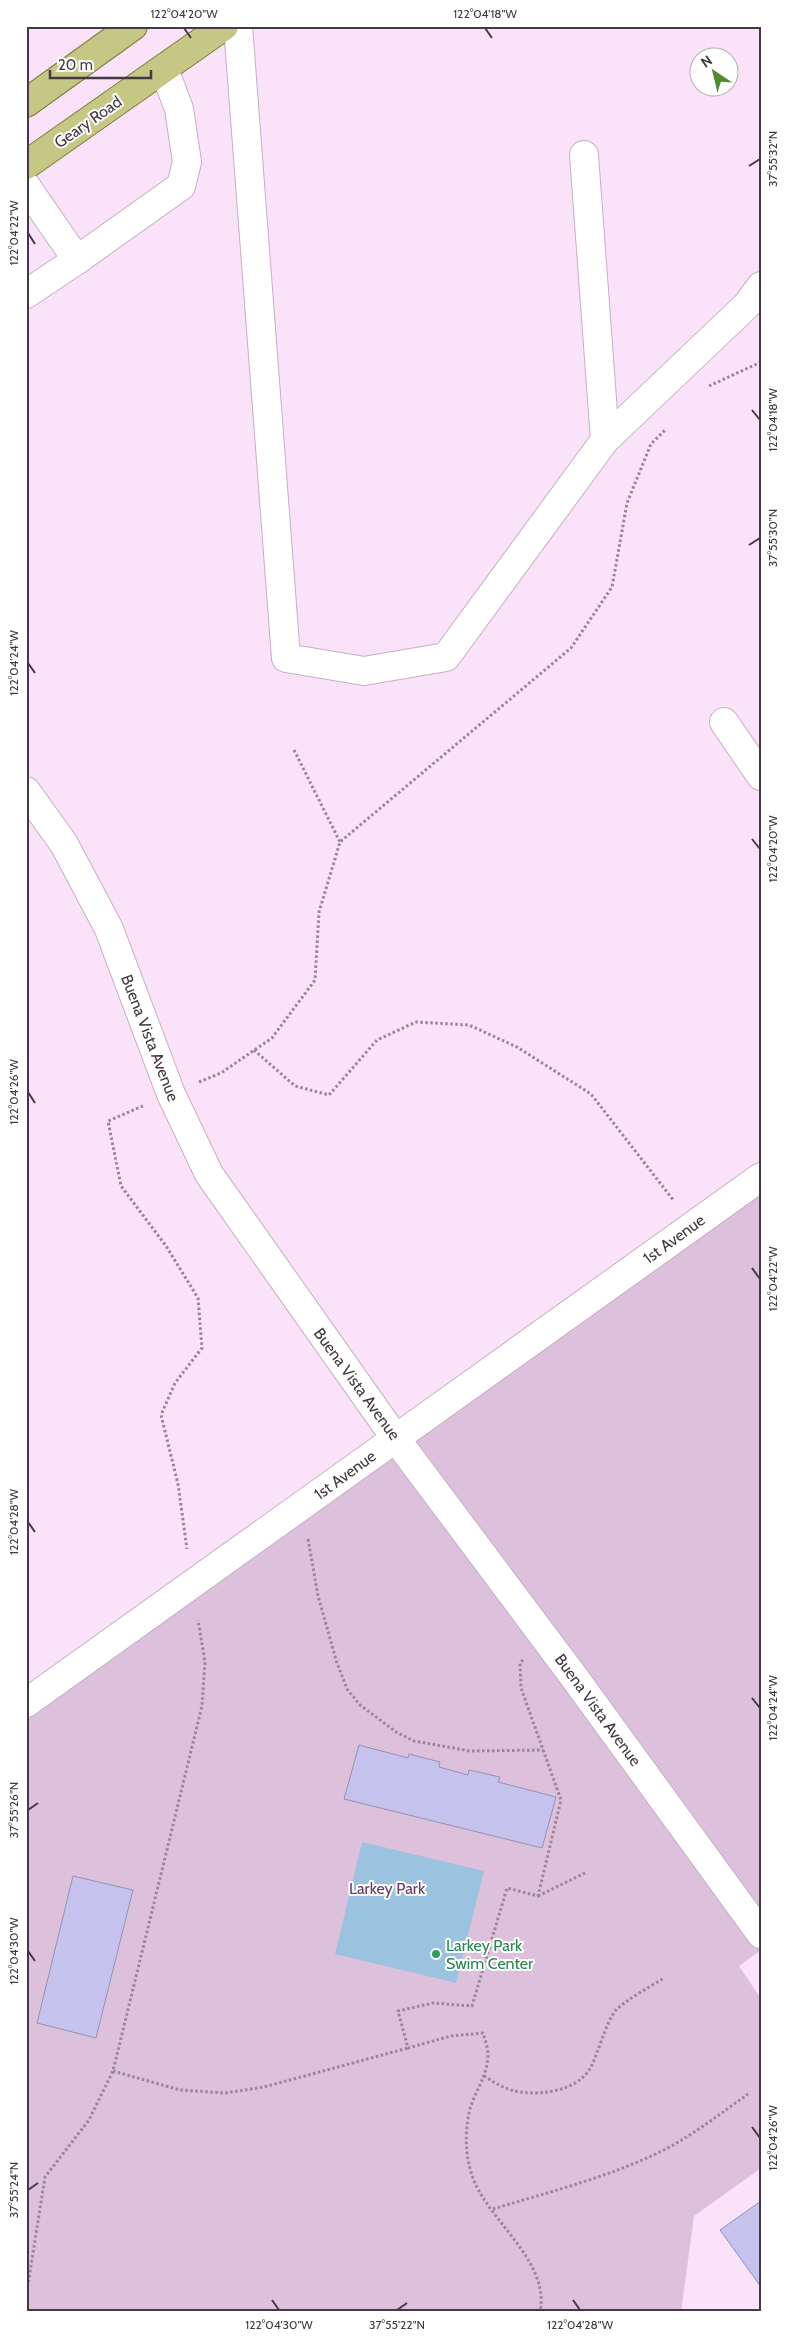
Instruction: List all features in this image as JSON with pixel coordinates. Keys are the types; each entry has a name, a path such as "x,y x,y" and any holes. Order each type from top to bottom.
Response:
{"main road":[{"name":"Geary Road","path":"26,166 224,26"},
{"path":"26,104 128,28"}],"street":[{"path":"238,26 286,658 364,671 446,657 605,440 747,305 761,286"},
{"path":"26,294 181,186 187,162 179,108 164,70"},
{"path":"584,155 605,440"},
{"path":"26,186 77,260"},
{"path":"724,722 761,776"},
{"name":"Buena Vista Avenue","path":"26,791 64,844 109,929 171,1094 209,1174 396,1438 546,1639 761,1934"},
{"name":"1st Avenue","path":"26,1703 761,1177"}],"path":[{"path":"294,750 340,842"},
{"path":"254,1050 295,1086 329,1095 377,1040 416,1022 469,1025 517,1047 591,1094 693,1225"},
{"path":"301,1506 327,1630 347,1689 360,1705 396,1732 414,1741 470,1751 543,1750"},
{"path":"538,1896 561,1800 520,1688 520,1663 546,1639"},
{"path":"408,2048 398,2011 433,2003 472,2006 507,1888 538,1896 587,1872"},
{"path":"484,2076 511,2090 523,2092 551,2091 577,2082 586,2075 592,2066 615,2011 664,1978"},
{"path":"113,2071 180,2090 234,2092 264,2086 451,2036 483,2033 488,2054 484,2076 470,2109 465,2145 476,2184 537,2273 543,2299 540,2312"},
{"path":"493,2209 620,2170 663,2150 702,2127 748,2094"}],"green space":[{"name":"Larkey Park","path":"761,1177 761,1950 739,1966 761,1999 761,2168 694,2216 681,2312 26,2312 26,1703"}],"water":[{"path":"362,1842 484,1871 456,1983 335,1954"}],"building":[{"path":"359,1745 408,1758 409,1754 440,1762 439,1767 468,1775 469,1770 500,1777 498,1782 556,1797 542,1848 344,1799"},
{"path":"73,1876 133,1890 96,2038 37,2023"},
{"path":"761,2201 761,2287 720,2230"}],"place":[{"name":"Larkey Park Swim Center","path":"436,1954"}]}
